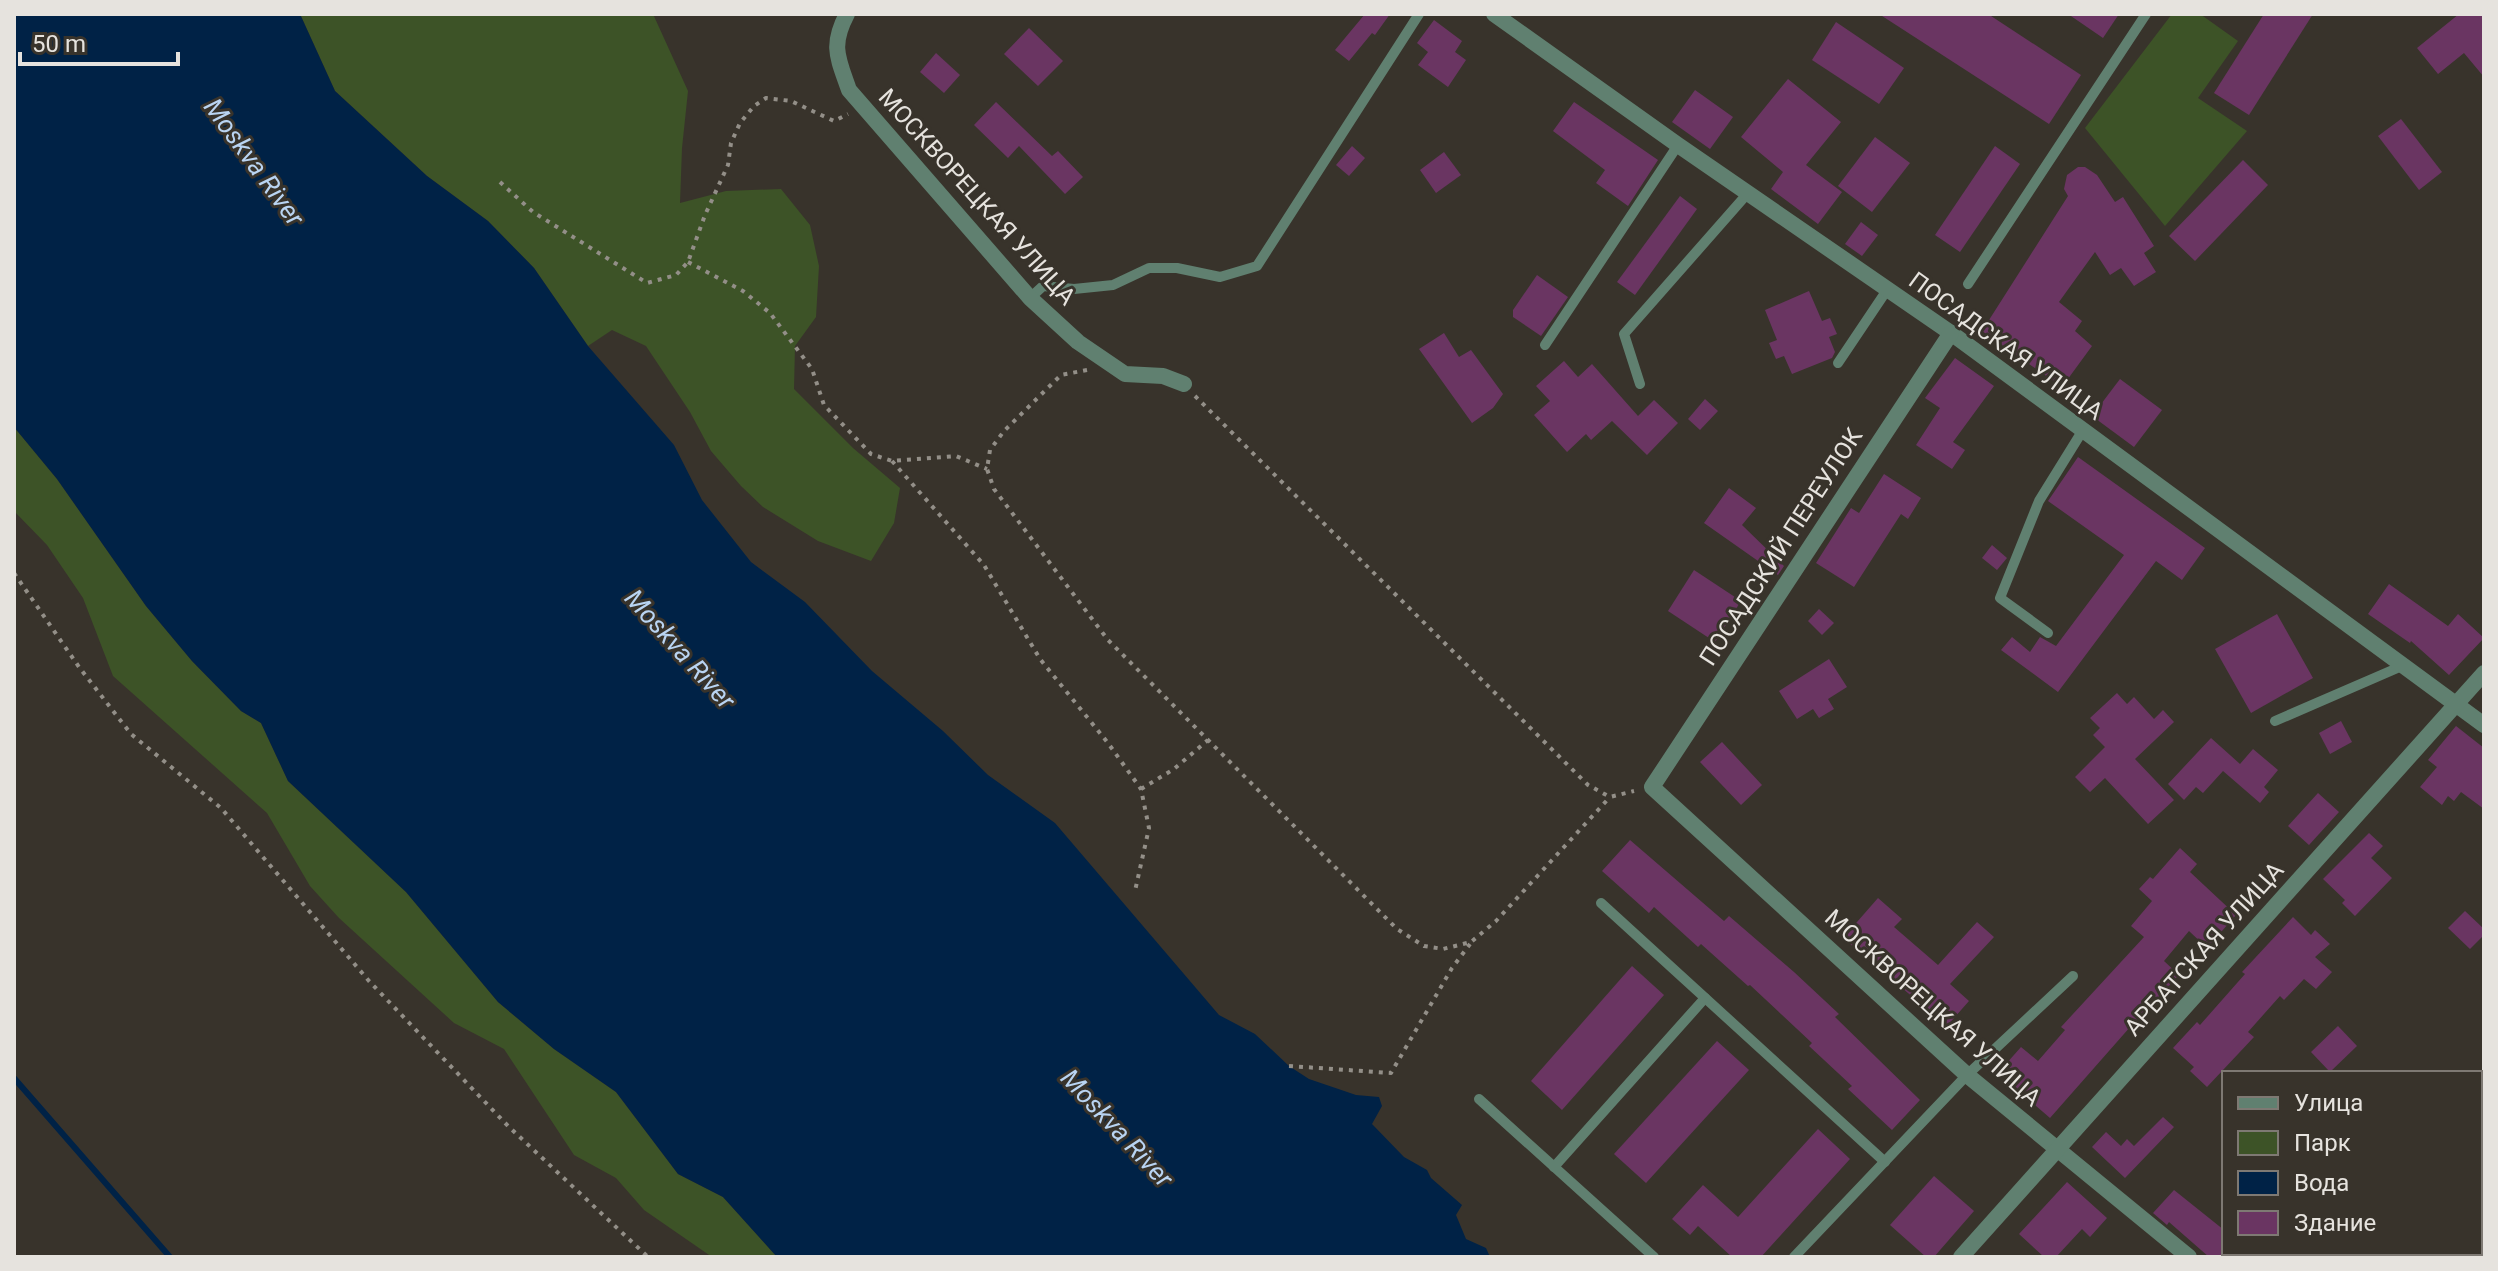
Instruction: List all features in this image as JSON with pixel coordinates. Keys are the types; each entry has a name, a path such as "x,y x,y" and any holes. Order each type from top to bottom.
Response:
{"street":[{"name":"МОСКВОРЕЦКАЯ УЛИЦА","path":"847,14 837,33 837,57 849,90 1030,298 1078,342 1125,374 1163,376 1184,384"},
{"name":"ПОСАДСКАЯ УЛИЦА","path":"1494,14 1951,333 2484,725"},
{"name":"ПОСАДСКИЙ ПЕРЕУЛОК","path":"1652,787 1951,333"},
{"name":"АРБАТСКАЯ УЛИЦА","path":"1961,1257 2484,673"},
{"name":"МОСКВОРЕЦКАЯ УЛИЦА","path":"1652,787 1967,1075 2189,1257"}],"lane":[{"path":"1030,298 1043,286 1074,289 1113,285 1149,268 1177,268 1220,277 1257,266 1419,14"},
{"path":"1968,284 2146,14"},
{"path":"1545,345 1678,145"},
{"path":"1640,384 1624,334 1748,193"},
{"path":"1838,363 1887,290"},
{"path":"2048,633 2000,598 2039,501 2083,430"},
{"path":"2275,721 2402,666"},
{"path":"1601,903 1885,1162"},
{"path":"1794,1257 1967,1075 2073,976"},
{"path":"1554,1167 1705,998"},
{"path":"1479,1099 1654,1257"}],"path":[{"path":"500,182 533,212 647,283 676,275 688,262 728,165 731,143 740,123 754,106 766,98 791,101 834,121 852,113 849,90"},
{"path":"688,262 743,291 770,313 812,369 824,405 871,454 892,461 956,456 987,469"},
{"path":"1111,365 1061,375 1004,431 990,450 987,469 994,489 1108,640 1397,929 1424,946 1443,949 1471,942"},
{"path":"1184,384 1588,785 1610,797"},
{"path":"892,461 984,565 1040,659 1141,789 1149,828 1135,891"},
{"path":"14,573 79,667 131,734 221,808 390,1003 508,1126 648,1257"},
{"path":"1141,789 1174,769 1208,740"},
{"path":"1289,1066 1391,1073 1452,968 1471,942 1496,921 1610,797 1652,787"}],"green space":[{"path":"300,14 653,14 688,91 680,203 726,191 781,189 810,225 819,266 816,317 795,346 794,389 853,448 900,488 894,523 871,561 818,541 763,507 741,486 711,451 690,412 646,346 612,330 588,346 534,268 488,221 427,176 335,91"},
{"path":"2172,14 2200,14 2238,41 2198,98 2247,131 2165,226 2085,128"},
{"path":"14,427 57,479 146,606 192,661 241,711 261,723 288,781 406,892 498,1002 554,1049 616,1092 678,1174 723,1197 777,1257 712,1257 644,1210 616,1178 574,1155 504,1049 454,1023 339,918 310,886 267,813 113,676 83,598 47,545 14,511"}],"water":[{"name":"Moskva River","path":"14,14 300,14 335,91 427,176 488,221 534,268 588,346 674,445 702,500 751,562 805,602 872,671 943,731 988,775 1055,823 1219,1015 1255,1034 1289,1066 1309,1079 1356,1095 1379,1097 1382,1106 1372,1124 1404,1157 1427,1170 1431,1178 1462,1205 1456,1215 1466,1239 1486,1248 1490,1257 777,1257 723,1197 678,1174 616,1092 554,1049 498,1002 406,892 288,781 261,723 241,711 192,661 146,606 57,479 14,427"}],"building":[{"path":"1365,14 1390,14 1375,35 1372,33 1349,61 1335,50"},
{"path":"1879,14 1988,14 2081,75 2049,124"},
{"path":"2068,14 2119,14 2103,38"},
{"path":"2264,14 2313,14 2249,115 2214,93"},
{"path":"2459,14 2484,14 2484,77 2464,53 2438,74 2417,48"},
{"path":"1434,20 1462,41 1455,52 1466,60 1448,87 1418,65 1428,52 1417,43"},
{"path":"1836,22 1904,68 1879,104 1812,60"},
{"path":"1029,28 1063,61 1038,86 1004,54"},
{"path":"936,53 960,75 944,93 920,72"},
{"path":"1788,79 1841,122 1806,165 1842,192 1818,224 1771,189 1783,172 1741,137"},
{"path":"1695,90 1733,117 1710,149 1672,122"},
{"path":"996,102 1052,156 1058,151 1083,177 1065,194 1019,146 1008,158 974,125"},
{"path":"1574,102 1658,160 1628,206 1596,183 1605,170 1553,131"},
{"path":"2401,119 2442,172 2419,190 2378,136"},
{"path":"1875,137 1910,163 1872,212 1838,186"},
{"path":"1352,146 1365,158 1349,176 1336,165"},
{"path":"1995,146 2020,164 1960,252 1935,235"},
{"path":"1444,152 1461,175 1436,193 1420,170"},
{"path":"2243,160 2268,185 2195,261 2169,236"},
{"path":"2078,167 2085,167 2097,175 2115,202 2123,197 2154,246 2144,253 2156,272 2134,286 2121,268 2110,275 2095,252 2059,302 2082,321 2075,331 2092,346 2062,387 1982,331 2068,196 2064,189 2067,175"},
{"path":"1680,196 1697,209 1635,295 1617,282"},
{"path":"1861,222 1878,235 1862,256 1845,244"},
{"path":"1537,275 1568,297 1541,336 1513,317 1513,310"},
{"path":"1809,291 1822,321 1830,318 1837,334 1829,337 1835,352 1832,358 1792,374 1784,356 1776,359 1769,343 1777,340 1765,310"},
{"path":"1444,333 1459,357 1471,350 1503,394 1493,408 1472,423 1419,349"},
{"path":"1955,358 1994,386 1953,442 1965,450 1952,469 1916,445 1940,408 1925,398"},
{"path":"1564,361 1578,377 1592,364 1638,416 1654,400 1678,423 1647,455 1612,421 1591,440 1586,434 1567,452 1534,415 1550,401 1536,386"},
{"path":"2120,379 2162,410 2134,447 2092,416"},
{"path":"1705,399 1718,411 1700,430 1688,419"},
{"path":"2078,457 2205,548 2182,580 2156,561 2058,692 2001,650 2012,637 2030,652 2040,637 2056,646 2124,555 2048,501"},
{"path":"1884,474 1921,498 1908,519 1901,514 1854,587 1816,563 1851,508 1859,513"},
{"path":"1729,488 1756,508 1742,525 1784,566 1778,575 1704,523"},
{"path":"1992,545 2007,558 1997,570 1982,558"},
{"path":"1694,570 1741,601 1715,642 1668,611"},
{"path":"2389,584 2448,626 2458,614 2484,638 2449,675 2411,641 2368,614"},
{"path":"1819,609 1834,623 1822,635 1808,621"},
{"path":"2277,614 2313,678 2251,713 2215,649"},
{"path":"1829,659 1847,687 1828,699 1834,709 1819,718 1813,709 1797,719 1779,691"},
{"path":"2117,693 2127,704 2134,697 2154,719 2163,710 2174,722 2135,759 2174,800 2148,824 2105,778 2090,792 2075,777 2105,747 2093,735 2100,728 2090,718"},
{"path":"2341,721 2352,742 2330,754 2319,733"},
{"path":"2456,726 2484,748 2484,809 2461,792 2454,801 2448,796 2442,805 2420,787 2437,767 2428,760"},
{"path":"2211,738 2240,764 2253,749 2278,770 2264,787 2269,792 2260,803 2223,771 2203,793 2196,787 2184,800 2168,784"},
{"path":"1722,742 1762,785 1741,805 1700,762"},
{"path":"2318,793 2339,812 2309,845 2288,826"},
{"path":"2369,833 2383,846 2371,858 2392,878 2355,916 2342,903 2345,900 2323,879"},
{"path":"1630,840 1724,921 1729,916 1794,972 1839,1014 1835,1017 1920,1100 1892,1130 1848,1089 1852,1086 1809,1046 1812,1043 1750,985 1701,944 1698,947 1654,907 1649,913 1602,871"},
{"path":"2180,848 2197,864 2190,872 2236,915 2207,948 2189,931 2164,961 2179,975 2050,1118 1998,1073 2021,1047 2038,1061 2065,1030 2061,1027 2144,937 2131,926 2152,901 2139,889 2150,877 2153,879"},
{"path":"1878,898 1902,919 1894,927 1938,965 1977,922 1994,937 1950,984 1969,1001 1947,1026 1843,938"},
{"path":"2465,911 2484,929 2484,935 2470,949 2448,928"},
{"path":"2293,917 2311,935 2315,930 2330,944 2315,957 2332,972 2316,989 2304,979 2284,1000 2280,996 2248,1032 2254,1037 2207,1087 2190,1071 2194,1067 2173,1048 2197,1022 2200,1025 2245,974 2242,972"},
{"path":"1632,966 1664,995 1562,1110 1531,1081"},
{"path":"2338,1026 2357,1046 2331,1071 2311,1052"},
{"path":"1717,1041 1749,1070 1646,1183 1614,1154"},
{"path":"2163,1117 2174,1127 2125,1178 2092,1147 2106,1132 2121,1146 2127,1139 2134,1146"},
{"path":"1818,1129 1850,1159 1761,1257 1732,1257 1698,1226 1690,1235 1672,1219 1703,1185 1738,1217"},
{"path":"1934,1176 1974,1211 1934,1257 1926,1257 1890,1225"},
{"path":"2067,1182 2107,1218 2090,1237 2082,1229 2056,1257 2044,1257 2019,1234"},
{"path":"2174,1190 2222,1228 2224,1257 2209,1257 2169,1222 2167,1225 2153,1213"}],"waterway":[{"path":"14,1078 170,1257"}]}
